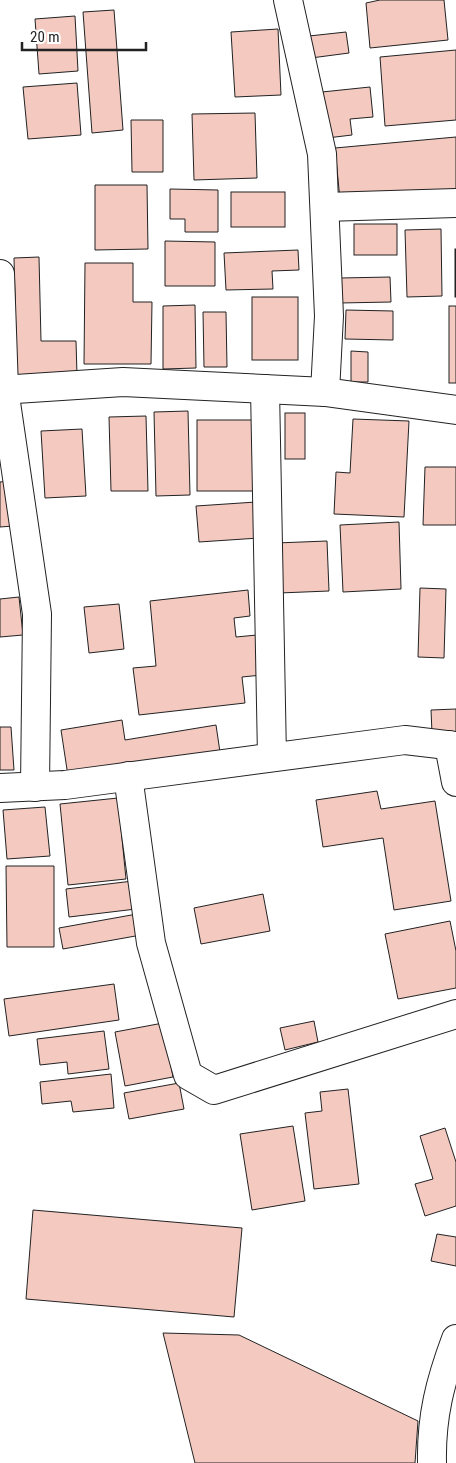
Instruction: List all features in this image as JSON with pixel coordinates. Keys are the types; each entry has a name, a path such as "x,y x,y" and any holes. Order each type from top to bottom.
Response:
{"street":[{"path":"288,0 322,154 329,316 325,392"},
{"path":"325,207 456,203"},
{"path":"0,274 2,390 37,614 35,787"},
{"path":"2,390 123,382 325,392 456,410"},
{"path":"265,389 272,757"},
{"path":"0,788 35,787 128,776 405,740 453,746 456,782"},
{"path":"128,776 151,943 188,1075 214,1090 456,1014"},
{"path":"432,1463 431,1431 441,1380 456,1339"}],"building":[{"path":"380,0 444,0 448,40 370,48 366,3"},
{"path":"114,10 123,130 92,133 83,12"},
{"path":"75,16 78,71 39,74 35,19"},
{"path":"278,29 281,95 235,97 231,32"},
{"path":"346,32 349,53 311,58 309,36"},
{"path":"456,50 456,120 385,126 380,57"},
{"path":"77,83 81,135 28,139 23,87"},
{"path":"370,87 373,117 350,119 352,135 327,138 322,92"},
{"path":"255,113 257,178 194,180 192,114"},
{"path":"131,120 163,120 163,172 132,172"},
{"path":"456,137 456,189 340,200 335,148"},
{"path":"95,185 147,185 148,249 95,250"},
{"path":"170,189 218,190 218,232 185,232 185,219 170,219"},
{"path":"231,192 285,192 285,227 231,227"},
{"path":"354,224 397,224 397,255 354,255"},
{"path":"441,229 442,296 407,297 405,230"},
{"path":"165,241 215,242 215,286 165,286"},
{"path":"456,249 456,297 455,297"},
{"path":"298,250 299,270 272,271 273,289 226,290 224,253"},
{"path":"39,257 41,341 76,341 77,375 17,377 14,258"},
{"path":"85,263 133,263 133,302 152,302 151,364 84,364"},
{"path":"390,277 391,302 340,303 340,278"},
{"path":"252,297 298,297 298,360 252,360"},
{"path":"195,305 196,368 163,369 163,306"},
{"path":"449,306 456,306 456,383 449,383"},
{"path":"346,310 393,311 393,340 345,339"},
{"path":"203,312 226,312 227,367 204,367"},
{"path":"351,351 368,352 368,382 351,382"},
{"path":"188,411 190,495 156,496 154,412"},
{"path":"285,413 305,413 305,459 285,459"},
{"path":"146,416 148,491 111,491 109,417"},
{"path":"353,419 409,421 404,517 334,514 336,472 350,473"},
{"path":"197,420 254,420 254,491 197,491"},
{"path":"82,429 86,496 45,498 41,431"},
{"path":"425,467 456,467 456,525 423,525"},
{"path":"8,481 13,526 0,527 0,482"},
{"path":"256,502 259,538 199,542 196,506"},
{"path":"399,522 401,589 343,592 340,525"},
{"path":"327,541 329,591 279,593 276,543"},
{"path":"420,588 446,589 444,658 418,657"},
{"path":"248,590 250,616 234,618 236,637 257,635 262,675 242,677 245,703 139,715 133,668 156,666 150,601"},
{"path":"19,597 23,635 0,637 0,599"},
{"path":"119,604 124,649 89,653 84,607"},
{"path":"456,709 456,732 432,733 431,710"},
{"path":"122,720 125,740 216,725 220,752 68,776 61,730"},
{"path":"0,727 11,727 14,770 0,770"},
{"path":"377,791 381,809 435,801 451,901 394,910 383,838 323,847 316,800"},
{"path":"118,798 126,879 68,885 60,804"},
{"path":"45,807 50,856 7,859 3,810"},
{"path":"6,866 54,866 54,947 7,947"},
{"path":"133,881 136,909 69,917 66,889"},
{"path":"263,894 270,931 201,944 194,908"},
{"path":"137,914 141,935 63,949 59,928"},
{"path":"450,921 456,951 456,988 398,999 385,934"},
{"path":"114,984 119,1020 9,1036 4,999"},
{"path":"314,1021 318,1042 285,1050 280,1028"},
{"path":"163,1023 173,1077 125,1086 115,1032"},
{"path":"104,1031 109,1069 68,1074 67,1062 40,1065 37,1039"},
{"path":"111,1074 114,1108 73,1112 71,1101 42,1104 40,1082"},
{"path":"179,1083 184,1109 129,1119 124,1093"},
{"path":"348,1089 359,1184 314,1189 305,1113 322,1111 320,1092"},
{"path":"293,1126 305,1201 252,1210 240,1134"},
{"path":"445,1128 456,1162 456,1206 425,1216 415,1184 433,1179 420,1136"},
{"path":"33,1210 242,1228 234,1317 26,1299"},
{"path":"437,1234 456,1237 456,1266 431,1261"},
{"path":"163,1333 239,1335 418,1421 415,1463 195,1463"}]}
